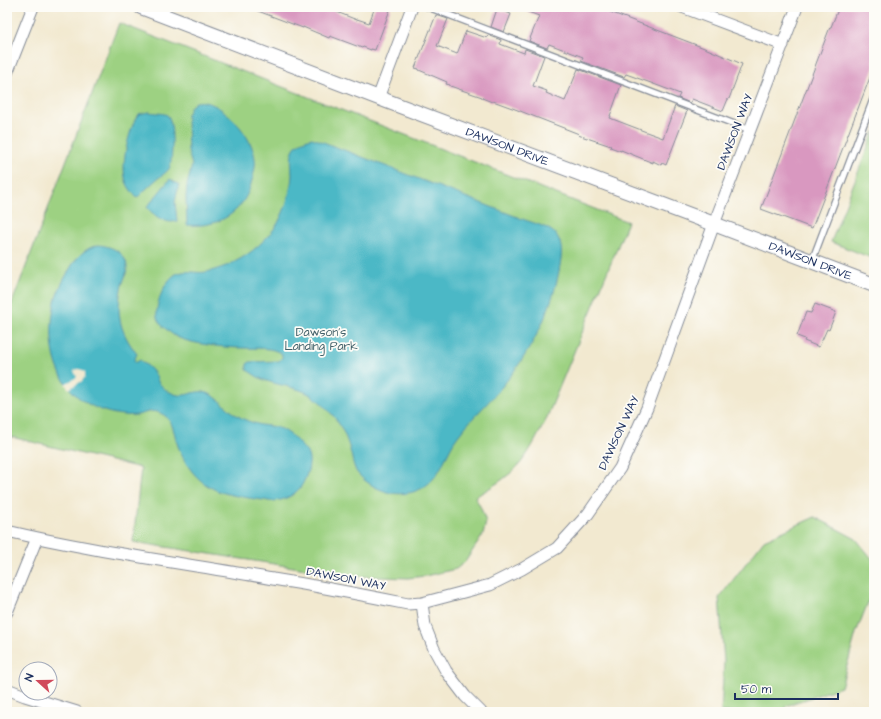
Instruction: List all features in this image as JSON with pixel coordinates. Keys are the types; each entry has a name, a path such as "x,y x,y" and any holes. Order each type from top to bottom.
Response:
{"street":[{"path":"8,66 33,7"},
{"name":"DAWSON DRIVE","path":"141,7 874,285"},
{"path":"378,98 412,7"},
{"name":"DAWSON WAY","path":"7,530 37,538 144,558 281,580 408,604 422,603 490,585 522,569 557,548 588,514 620,468 647,408 714,224 797,7"},
{"path":"686,8 783,45"},
{"path":"7,612 37,538"},
{"path":"422,603 425,626 434,649 446,671 465,696 481,712"},
{"path":"7,689 77,712"}],"lane":[{"path":"428,7 750,130"},
{"path":"812,261 874,97"}],"green space":[{"name":"Dawson's Landing Park","path":"119,23 628,222 545,422 533,444 523,460 514,470 475,497 486,522 483,535 465,562 456,569 408,578 351,576 133,542 141,468 7,436 7,316"},
{"path":"874,131 874,259 831,242"},
{"path":"815,517 856,539 874,561 874,587 856,633 841,687 786,706 783,712 721,712 724,661 719,598 764,540"}],"water":[{"path":"196,102 204,102 213,105 230,116 244,132 249,141 253,150 255,164 249,191 237,209 220,221 210,224 187,225 187,185 192,165 188,151 187,115 191,106"},
{"path":"149,112 166,114 169,118 172,132 171,158 169,169 137,198 126,180 124,171 125,154 134,121 139,114"},
{"path":"312,138 542,226 555,233 561,244 561,262 555,288 550,305 535,338 506,382 458,436 437,474 428,484 415,491 400,494 391,493 377,488 367,482 356,471 344,433 340,425 324,405 305,392 268,381 247,370 247,364 250,362 279,361 282,358 282,354 278,351 208,345 181,339 162,325 157,317 159,299 168,281 176,274 184,272 211,271 234,263 264,241 278,224 289,196 293,151 301,142"},
{"path":"170,179 179,184 175,202 177,221 173,222 160,218 147,207"},
{"path":"98,245 113,248 124,257 126,262 127,267 120,297 119,316 124,333 137,354 134,360 135,362 140,360 148,366 164,389 180,395 200,392 208,393 243,419 261,425 279,428 286,432 291,435 306,451 309,459 309,468 306,477 300,488 288,498 271,501 236,496 223,493 209,486 195,475 183,458 172,425 164,415 153,411 137,415 122,415 106,412 84,402 70,388 63,378 54,356 52,344 52,319 55,302 61,284 74,262 88,249"}],"pier":[{"path":"78,369 85,372 85,377 82,381 69,389 65,384 77,377 74,371"}],"building":[{"path":"250,7 324,7 369,23 375,7 391,7 375,50 371,50 330,36 329,38"},
{"path":"517,7 597,7 742,64 723,111 692,99 690,103 678,98 680,94 626,74 624,77 581,61 583,57 549,44 547,48 529,41 539,16"},
{"path":"839,7 874,7 874,67 812,228 761,209"},
{"path":"497,9 511,14 504,32 491,27"},
{"path":"436,15 448,19 437,46 457,54 466,31 487,38 488,35 501,40 500,44 524,53 525,49 544,56 533,86 547,91 546,93 565,101 578,69 621,85 610,118 663,138 675,106 687,111 666,165 662,163 661,165 653,161 653,163 610,147 611,146 578,135 579,134 515,109 450,86 446,84 447,82 415,68"},
{"path":"815,304 836,312 829,330 827,329 819,347 804,341 805,339 797,336 806,312 811,313"}]}
